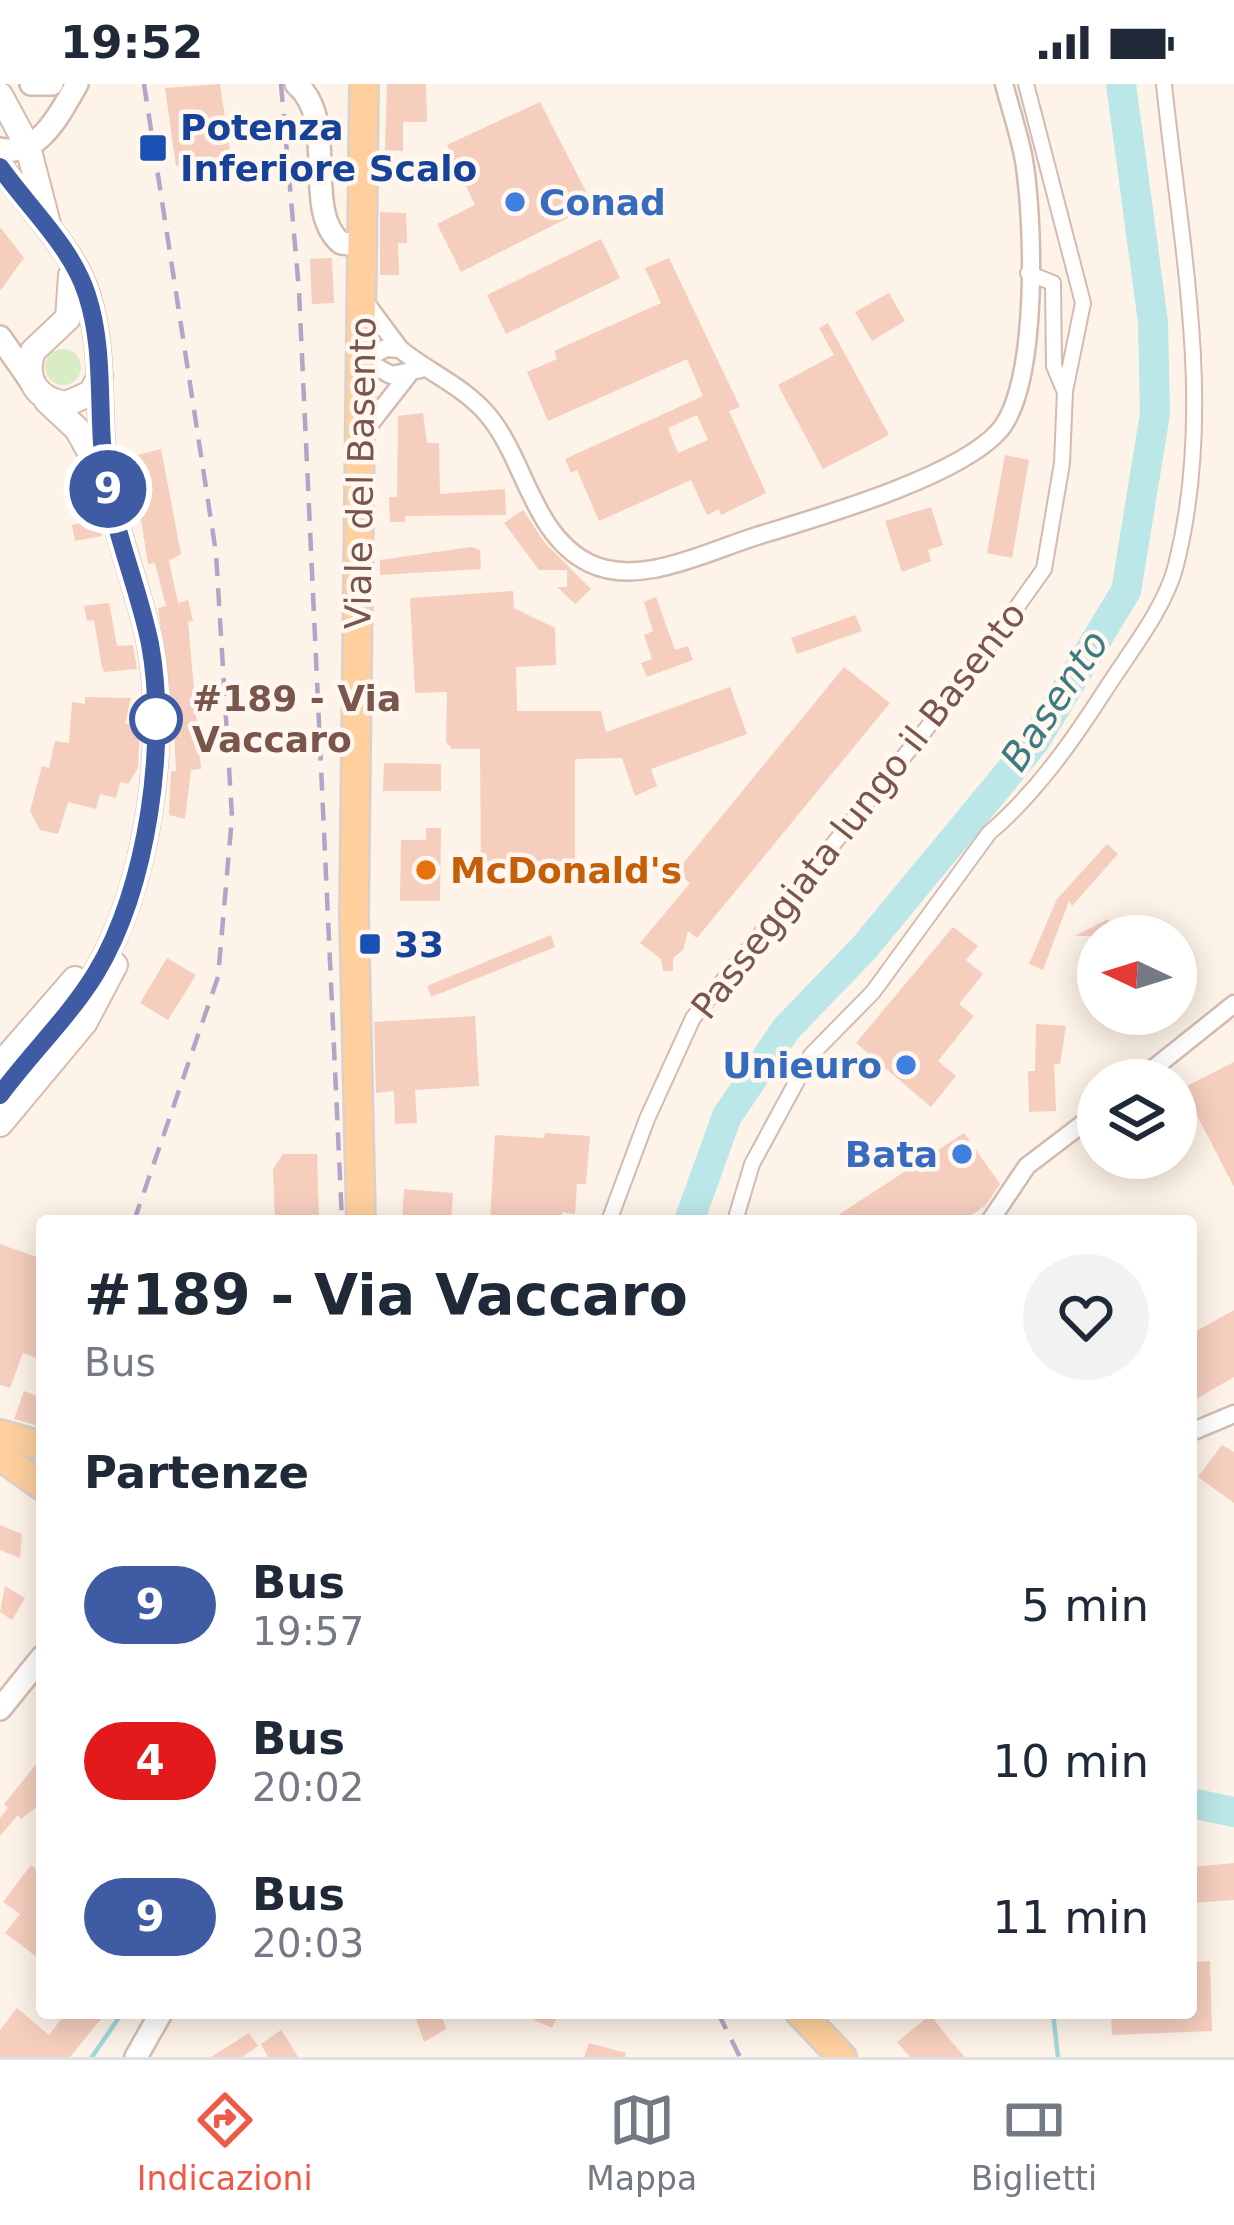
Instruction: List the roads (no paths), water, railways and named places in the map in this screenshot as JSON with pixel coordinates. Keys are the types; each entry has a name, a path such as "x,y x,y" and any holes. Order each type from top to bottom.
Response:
{"main road":[{"name":"Viale del Basento","path":"361,1215 355,916 364,84"},
{"path":"0,95 28,147 50,232"},
{"path":"0,166 50,232 88,296 99,367 99,428 107,486 143,612 155,677 154,766 121,946 100,999 0,1124"},
{"path":"65,256 74,285 72,307 29,360 37,391 77,429 107,486"},
{"path":"37,391 57,403 76,402 91,392 99,367 82,336 50,336"},
{"path":"0,1095 92,980 132,887"},
{"path":"0,1065 75,980 122,914"},
{"path":"362,1142 372,1168 377,1215"},
{"path":"0,1434 36,1445"},
{"path":"0,1456 36,1482"},
{"path":"806,2019 842,2057"}],"street":[{"path":"31,84 52,84"},
{"path":"0,148 28,147 77,84"},
{"path":"296,84 314,107 328,226 341,243 362,245"},
{"path":"364,360 391,375 415,372 469,396 490,417 536,506 588,563 643,571 775,530 966,459 999,432 1012,412 1024,366 1028,273 1024,158 1004,84"},
{"name":"Passeggiata lungo il Basento","path":"611,1215 646,1119 693,1018 960,687 1039,580 1048,556 1060,479 1065,391 1083,295 1026,84"},
{"path":"737,1215 752,1164 811,1055 873,992 989,833 1012,815 1067,746 1150,618 1176,567 1194,427 1192,324 1164,84"},
{"name":"Passeggiata lungo il Basento","path":"1028,273 1053,283 1054,366 1065,391"},
{"path":"362,296 415,372"},
{"path":"0,334 18,339 50,336"},
{"path":"0,334 37,391"},
{"path":"364,360 386,348 400,349"},
{"path":"362,435 415,372"},
{"path":"1165,1059 1234,1004"},
{"path":"994,1215 1027,1166 1077,1128"},
{"path":"1197,1429 1234,1414"},
{"path":"0,1709 36,1664"},
{"path":"136,2057 158,2019"}],"waterway":[{"name":"Basento","path":"691,1215 727,1116 786,1029 864,948 1035,741 1126,591 1155,414 1153,322 1121,84"},
{"name":"Basento","path":"1197,1804 1234,1812"},
{"path":"92,2057 118,2019"},
{"path":"1054,2019 1058,2057"}],"railway":[{"path":"136,1215 218,977 232,817 216,553 144,84"},
{"path":"281,84 299,291 342,1215"},
{"path":"721,2019 740,2057"}],"place":[{"name":"Potenza Inferiore Scalo","path":"153,148"},
{"name":"Conad","path":"515,202"},
{"name":"#189 - Via Vaccaro","path":"156,719"},
{"name":"McDonald's","path":"426,870"},
{"name":"33","path":"370,944"},
{"name":"Unieuro","path":"906,1065"},
{"name":"Bata","path":"962,1154"}]}
